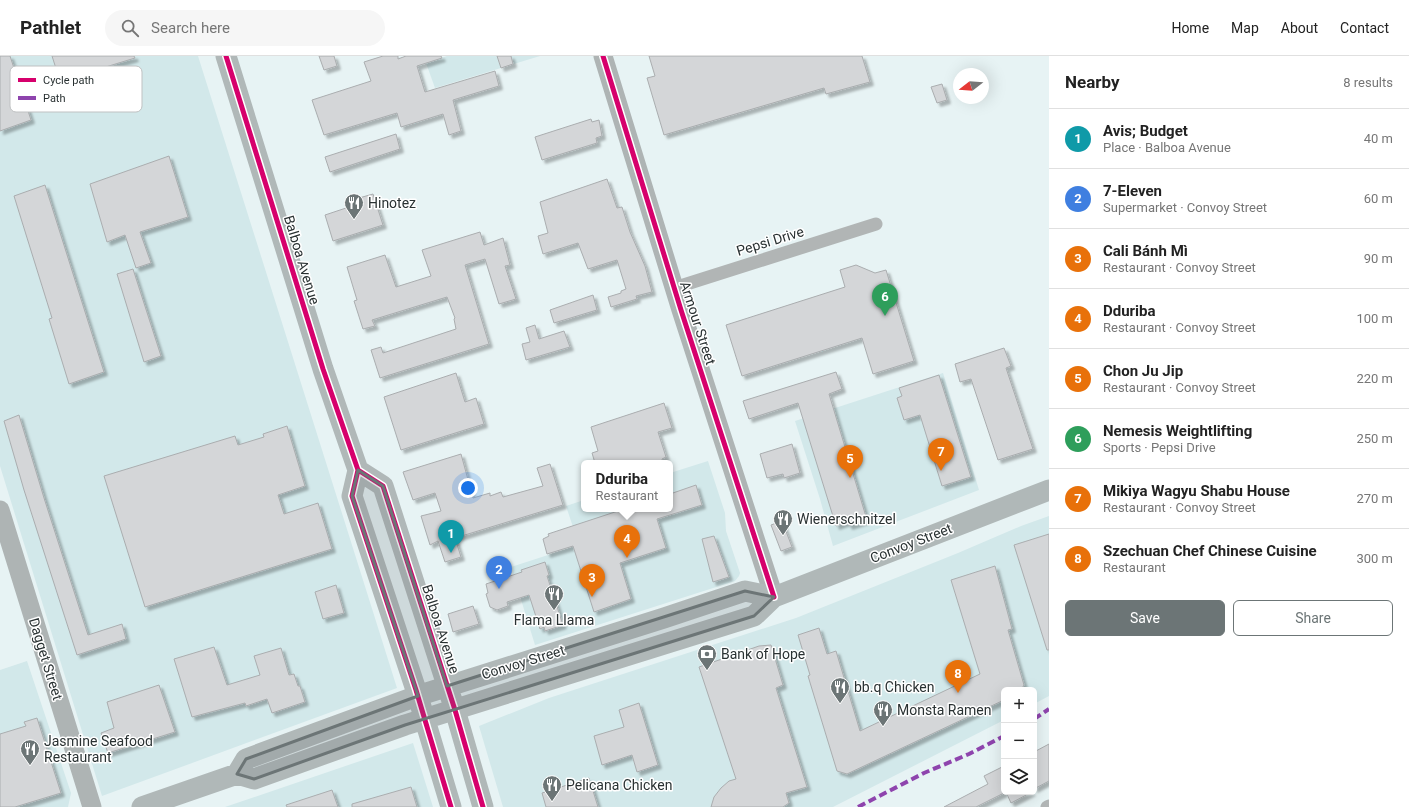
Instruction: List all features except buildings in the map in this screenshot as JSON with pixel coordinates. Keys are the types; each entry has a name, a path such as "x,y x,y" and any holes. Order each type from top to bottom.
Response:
{"main road":[{"name":"Balboa Avenue","path":"226,56 323,369 358,470 383,486 455,710 483,807"},
{"path":"358,470 352,496 452,807"},
{"name":"Convoy Street","path":"774,597 745,591 447,686 246,759 237,774 254,779 424,718 455,710 754,616 774,597 1049,490"},
{"path":"142,807 237,774"}],"street":[{"name":"Armour Street","path":"603,56 674,288 774,597"},
{"name":"Pepsi Drive","path":"674,288 876,224"},
{"name":"Dagget Street","path":"0,510 92,807"}],"highlighted area":[{"path":"358,470 383,486 447,686 745,591 774,597 754,616 405,725 254,779 237,774 246,759 418,696 352,496"}],"shaded area":[{"path":"0,56 198,56 397,688 102,796 0,466"},
{"path":"447,56 540,56 435,88 426,63"},
{"path":"943,373 979,490 833,546 820,499 795,421"},
{"path":"708,461 725,513 726,531 740,573 739,576 735,581 535,645 511,567 579,545 566,506 581,501 581,512 673,512 673,472"},
{"path":"1049,516 1049,696 1037,702 1037,687 1001,687 1001,722 833,807 503,807 479,726 549,698 796,618"},
{"path":"27,661 71,793 68,807 0,807 0,670"},
{"path":"413,743 433,807 225,807"}],"marked path":[{"path":"1037,717 1049,709"},
{"path":"858,807 924,773 969,754 1001,738"}],"cycle path":[{"path":"226,56 323,369 358,470 352,496 416,690 451,807"},
{"path":"603,56 681,310 774,597"},
{"path":"358,470 383,486 455,710 483,807"}],"place":[{"name":"Hinotez","path":"354,220"},
{"name":"Nemesis Weightlifting","path":"885,316"},
{"name":"Mikiya Wagyu Shabu House","path":"941,471"},
{"name":"Chon Ju Jip","path":"850,478"},
{"name":"Wienerschnitzel","path":"783,536"},
{"name":"Avis; Budget","path":"451,553"},
{"name":"Dduriba","path":"627,558"},
{"name":"7-Eleven","path":"499,589"},
{"name":"Cali Bánh Mì","path":"592,597"},
{"name":"Flama Llama","path":"554,611"},
{"name":"Bank of Hope","path":"707,671"},
{"name":"Szechuan Chef Chinese Cuisine","path":"958,693"},
{"name":"bb.q Chicken","path":"840,704"},
{"name":"Monsta Ramen","path":"883,727"},
{"name":"Jasmine Seafood Restaurant","path":"30,766"},
{"name":"Pelicana Chicken","path":"552,802"}]}
